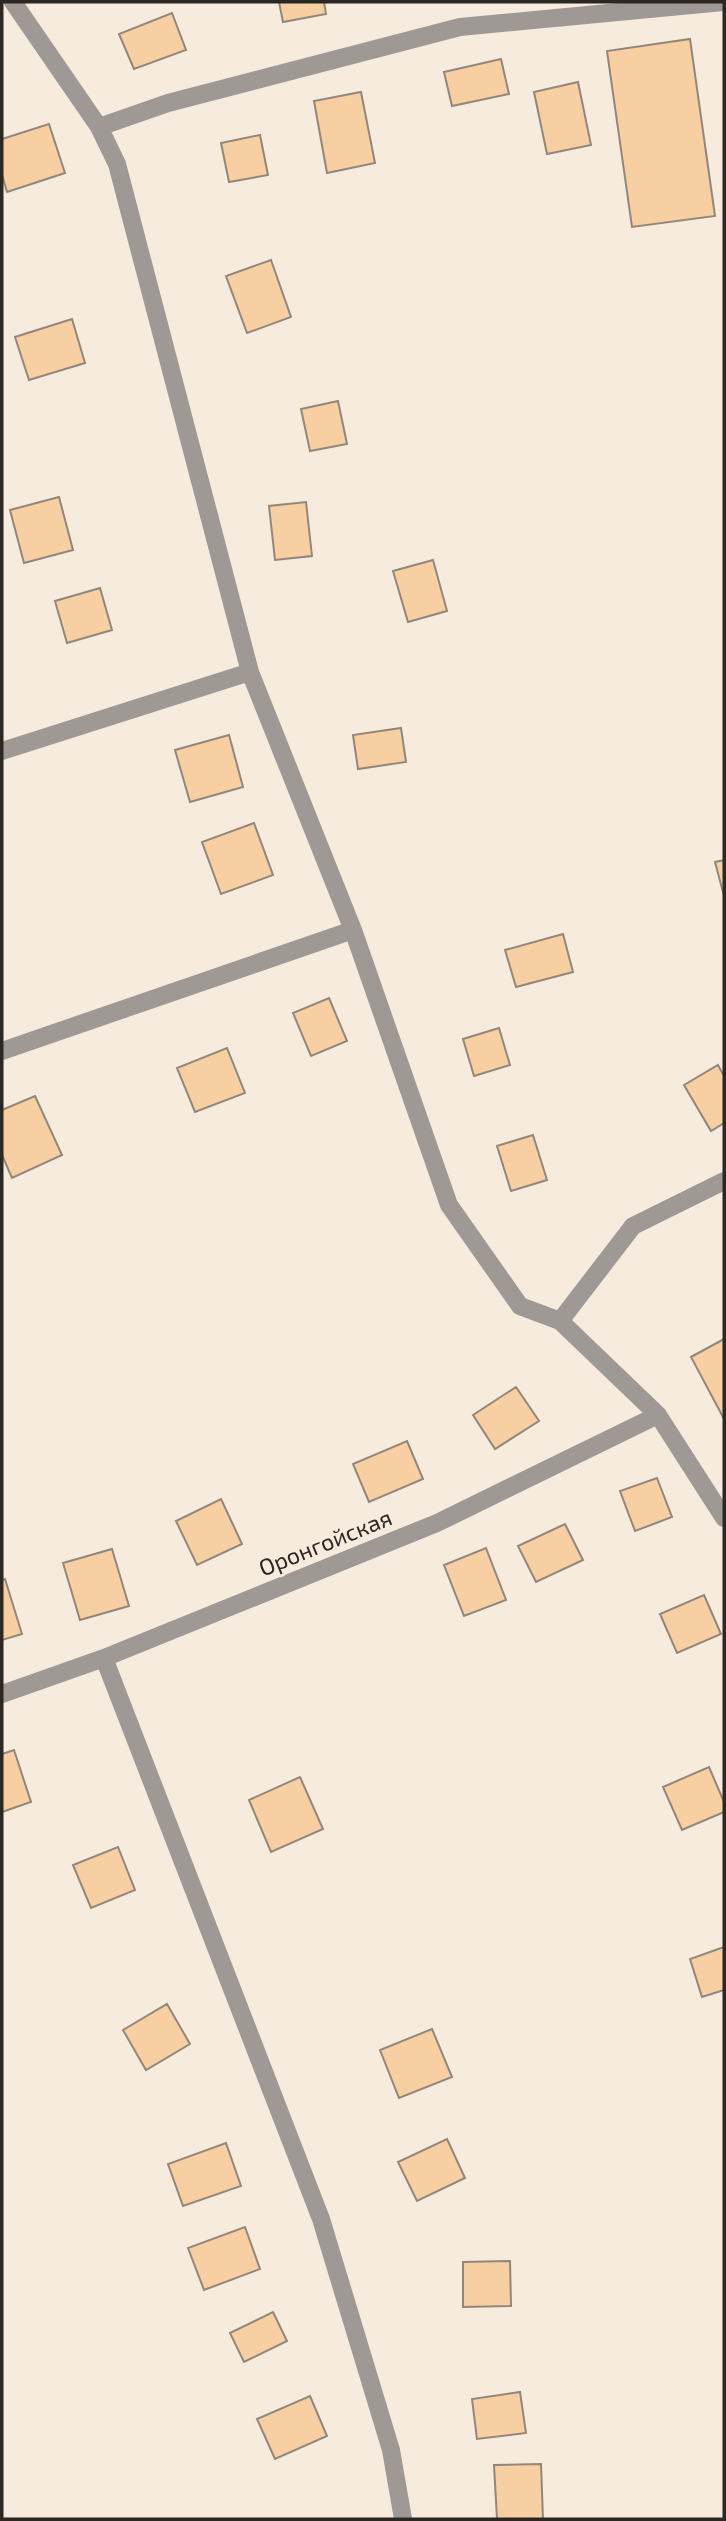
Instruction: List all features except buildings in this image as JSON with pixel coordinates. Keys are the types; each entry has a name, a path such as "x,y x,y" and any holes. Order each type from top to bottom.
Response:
{"street":[{"path":"13,2 99,127 117,164 250,672 353,930 449,1205 520,1306 560,1321 658,1415 724,1518"},
{"path":"99,127 167,103 460,27 723,2"},
{"path":"2,751 250,672"},
{"path":"2,1051 353,930"},
{"path":"560,1321 634,1226 724,1181"},
{"name":"Оронгойская","path":"2,1694 104,1658 437,1523 658,1415"},
{"path":"104,1658 321,2219 391,2450 403,2519"}]}
